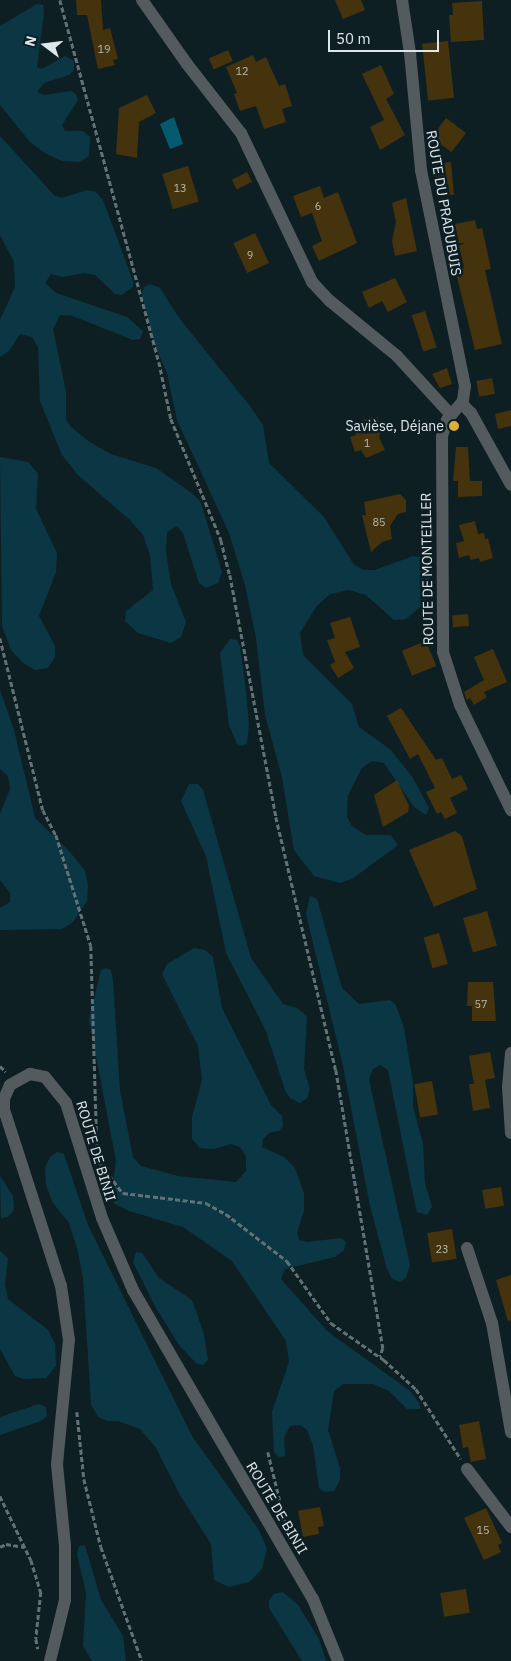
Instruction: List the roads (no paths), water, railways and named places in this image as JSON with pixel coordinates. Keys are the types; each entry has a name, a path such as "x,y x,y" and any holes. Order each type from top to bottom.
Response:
{"street":[{"path":"142,0 187,64 241,132 312,282 330,301 391,350 457,409 471,413 511,485"},
{"name":"ROUTE DU PRADUBUIS","path":"402,0 410,53 420,170 465,380 457,409"},
{"name":"ROUTE DE MONTEILLER","path":"457,409 444,425 441,444 443,652 460,704 511,810"},
{"path":"511,1053 508,1087 511,1133"},
{"name":"ROUTE DE BINII","path":"50,1661 65,1600 65,1560 57,1464 69,1340 61,1286 7,1123 4,1099 14,1081 38,1074 50,1080 61,1092 72,1119 91,1185 116,1254 133,1290 313,1599 338,1661"},
{"path":"467,1248 490,1315 511,1432"},
{"path":"467,1469 510,1523"}],"place":[{"name":"Savièse, Déjane","path":"454,426"}]}
